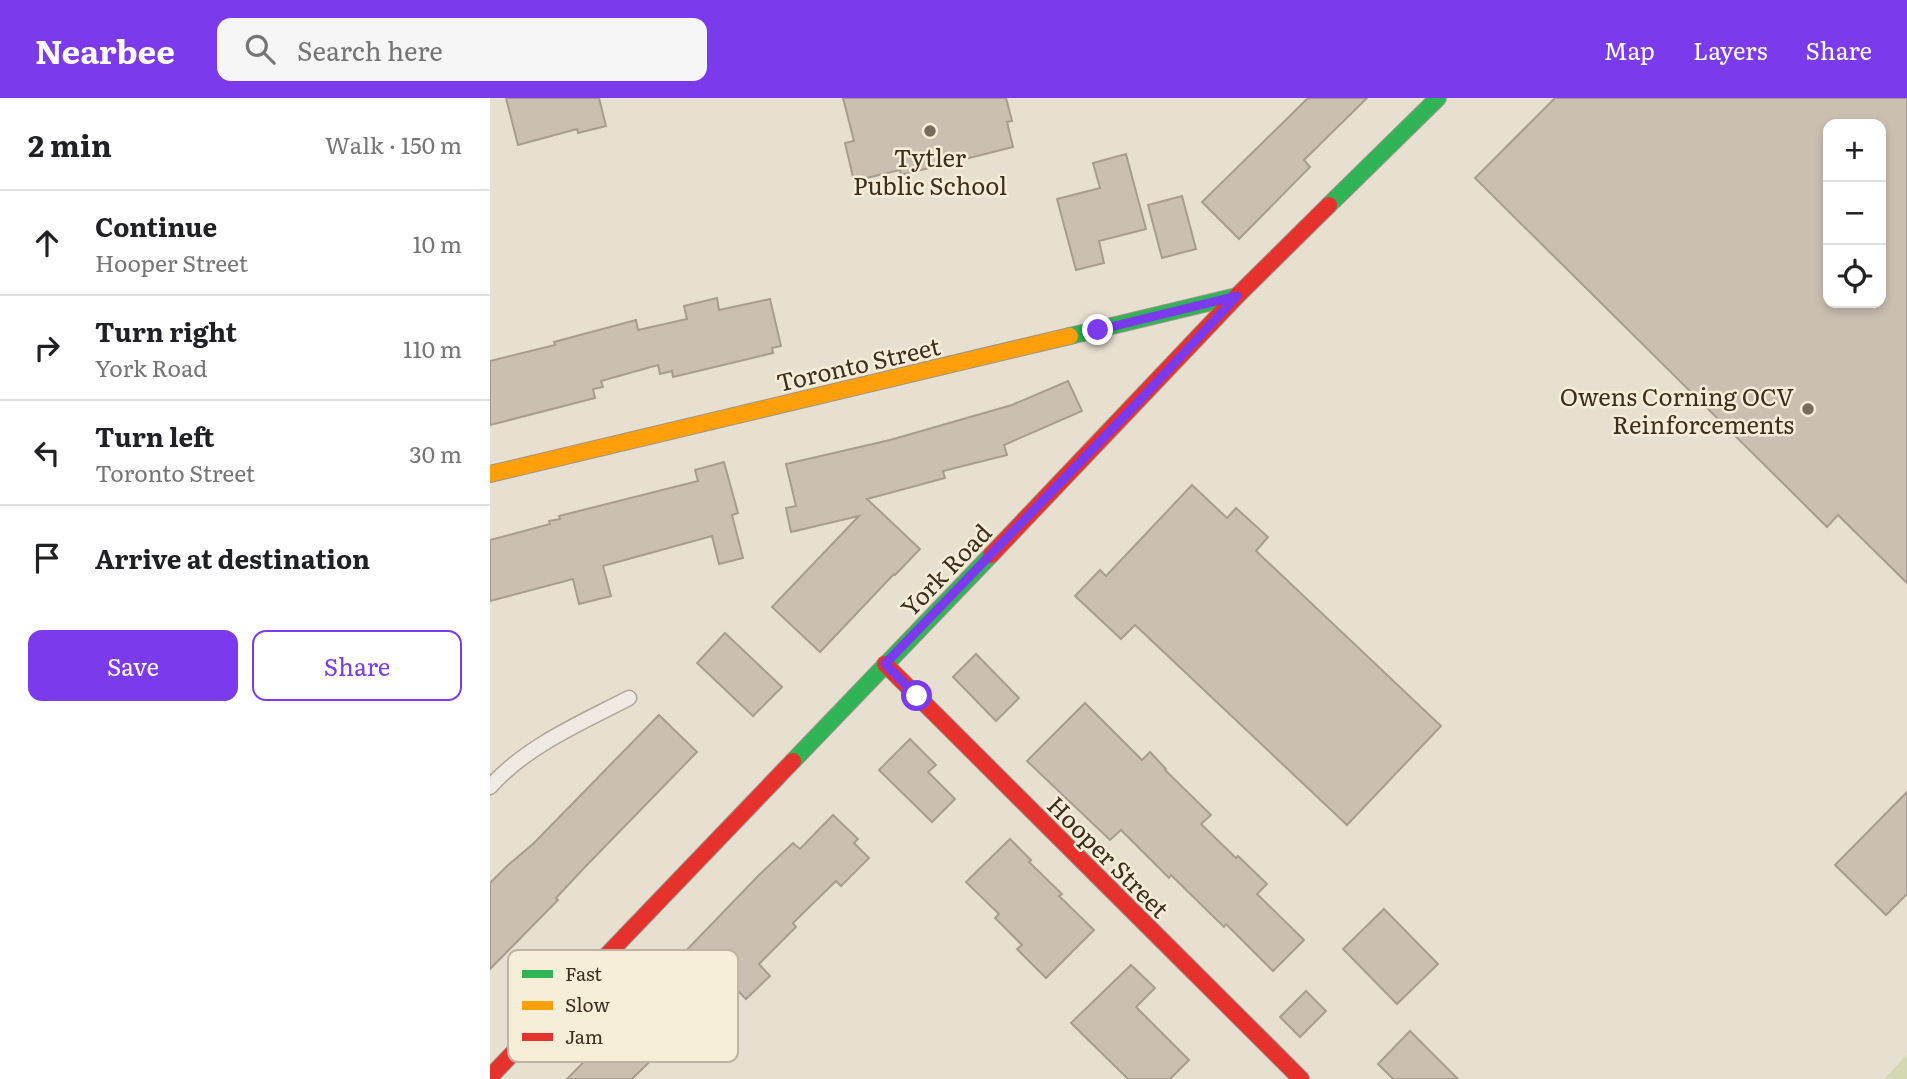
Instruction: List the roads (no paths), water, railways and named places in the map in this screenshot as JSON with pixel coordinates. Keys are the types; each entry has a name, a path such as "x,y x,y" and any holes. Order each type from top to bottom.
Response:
{"main road":[{"name":"York Road","path":"611,950 1237,296 1438,98"},
{"name":"Toronto Street","path":"490,474 1237,296"},
{"name":"Hooper Street","path":"885,664 1301,1079"},
{"name":"York Road","path":"490,1077 508,1058"}],"lane":[{"path":"490,787 506,769 562,733 629,698"}],"place":[{"name":"Tytler Public School","path":"930,131"},
{"name":"Owens Corning OCV Reinforcements","path":"1808,409"}]}
